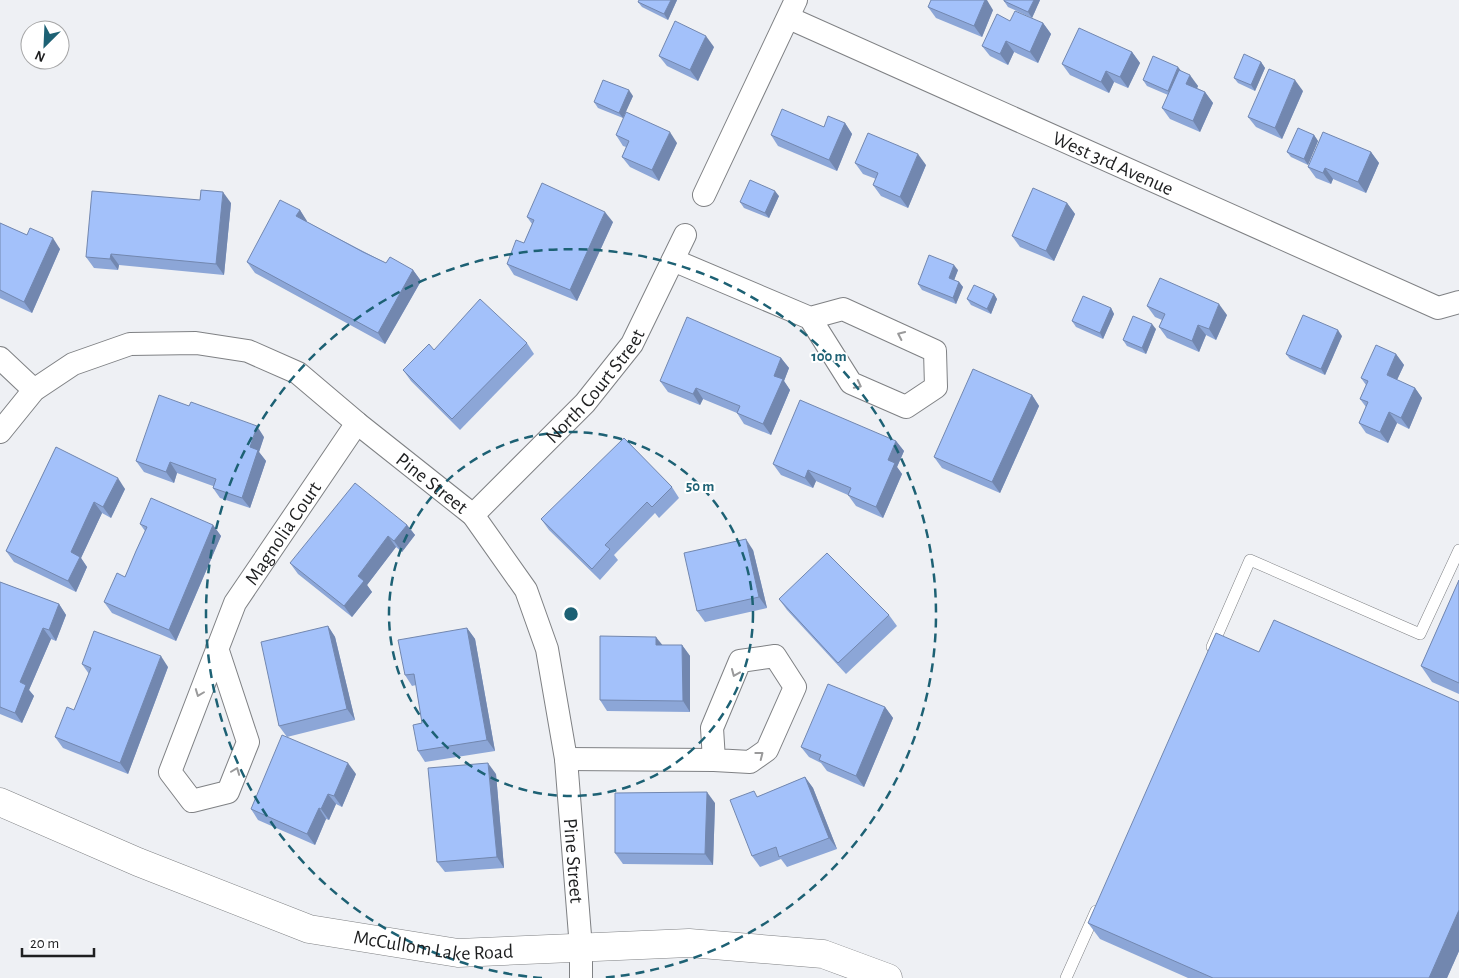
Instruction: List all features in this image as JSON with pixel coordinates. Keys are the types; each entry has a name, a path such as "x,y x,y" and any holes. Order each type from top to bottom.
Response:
{"street":[{"path":"704,195 793,9"},
{"name":"West 3rd Avenue","path":"793,9 1448,305"},
{"name":"North Court Street","path":"473,515 584,403 632,344 685,235"},
{"path":"673,260 810,318 851,383 906,408 936,387 935,351 843,308 810,318"},
{"name":"Pine Street","path":"0,432 34,390 73,364 130,344 196,343 248,351 298,373 357,423 473,515 526,590 547,649 566,759 581,948 581,978"},
{"path":"0,358 34,390"},
{"name":"Magnolia Court","path":"217,648 248,742 228,792 192,800 170,772 217,648 235,603 357,423"},
{"path":"566,759 750,762 766,750 795,687 775,656 740,661 712,728 714,760"},
{"name":"McCullom Lake Road","path":"0,802 138,862 309,929 458,953 689,943 823,954 888,978"}],"lane":[{"path":"1206,660 1250,560 1420,634 1459,550"},
{"path":"1066,978 1102,896"}],"building":[{"path":"639,0 671,0 664,14 638,2"},
{"path":"931,0 985,0 974,26 928,7"},
{"path":"1004,0 1034,0 1028,12"},
{"path":"1015,11 1043,23 1030,52 1006,41 1000,54 982,46 997,14 1010,21"},
{"path":"675,21 706,36 690,70 659,56"},
{"path":"1079,28 1132,52 1120,77 1106,71 1101,82 1062,64"},
{"path":"1244,54 1261,62 1251,85 1234,78"},
{"path":"1153,56 1178,67 1168,91 1143,80"},
{"path":"1269,69 1295,80 1275,128 1248,117"},
{"path":"1179,70 1190,75 1186,84 1205,92 1193,121 1162,108"},
{"path":"603,80 629,90 619,113 594,102"},
{"path":"782,109 824,127 828,116 845,123 829,160 771,135"},
{"path":"626,112 670,132 652,170 622,157 629,141 616,135"},
{"path":"1298,128 1314,135 1304,159 1287,152"},
{"path":"1323,132 1371,152 1358,182 1325,168 1323,173 1308,167"},
{"path":"868,133 918,154 900,197 873,185 878,173 855,163"},
{"path":"750,180 775,191 765,213 740,202"},
{"path":"542,183 605,212 570,290 507,264 516,240 524,243 534,220 527,217"},
{"path":"1033,188 1067,203 1046,251 1012,236"},
{"path":"201,190 223,192 216,264 111,254 110,259 86,257 92,191 200,200"},
{"path":"280,200 300,210 296,216 363,252 386,263 390,257 413,270 378,333 247,262"},
{"path":"0,223 27,235 30,228 53,238 24,302 0,290"},
{"path":"929,255 954,265 949,278 959,282 953,298 918,284"},
{"path":"1160,278 1219,304 1209,329 1198,325 1192,341 1159,327 1165,314 1147,306"},
{"path":"974,285 994,294 987,309 967,299"},
{"path":"1083,296 1111,308 1100,333 1072,321"},
{"path":"480,299 527,343 452,419 403,370 429,344 434,350"},
{"path":"1303,315 1338,330 1321,369 1286,354"},
{"path":"1133,316 1152,324 1142,348 1123,340"},
{"path":"687,317 781,358 774,376 783,379 763,424 737,413 740,406 696,388 693,394 660,381"},
{"path":"1376,345 1396,354 1387,375 1415,388 1401,418 1389,412 1380,432 1359,423 1368,402 1360,399 1368,381 1361,378"},
{"path":"973,369 1032,395 992,482 934,457"},
{"path":"159,395 189,406 191,402 257,426 250,447 258,450 242,498 213,488 216,479 170,462 166,472 136,461"},
{"path":"800,400 896,441 888,460 895,463 876,507 848,495 851,488 808,470 805,478 773,464"},
{"path":"624,438 672,487 652,507 647,502 605,545 610,549 592,569 541,519"},
{"path":"56,447 118,478 103,507 94,502 71,552 80,557 68,581 6,551"},
{"path":"355,483 407,525 394,541 388,536 358,576 364,581 344,606 290,563"},
{"path":"151,498 213,525 169,630 104,602 117,573 125,577 147,527 140,524"},
{"path":"746,539 759,597 697,611 684,553"},
{"path":"827,553 889,615 838,663 779,599"},
{"path":"1459,580 1459,683 1421,666"},
{"path":"0,582 59,604 49,630 43,628 20,682 26,685 15,713 0,707"},
{"path":"1274,620 1459,702 1459,910 1429,978 1213,978 1088,923 1216,633 1259,652"},
{"path":"328,626 347,709 279,726 261,642"},
{"path":"467,628 487,740 418,751 413,725 422,723 414,674 405,675 398,640"},
{"path":"94,631 161,656 120,763 55,737 67,707 74,710 91,668 82,664"},
{"path":"600,636 656,637 656,645 682,645 683,701 600,700"},
{"path":"828,684 885,707 856,776 819,760 821,755 801,747"},
{"path":"282,735 348,763 334,796 328,794 307,834 251,809"},
{"path":"488,763 497,857 437,862 428,768"},
{"path":"805,777 829,838 779,857 776,847 752,856 730,800 754,791 757,797"},
{"path":"707,792 705,854 615,853 615,793"}]}
